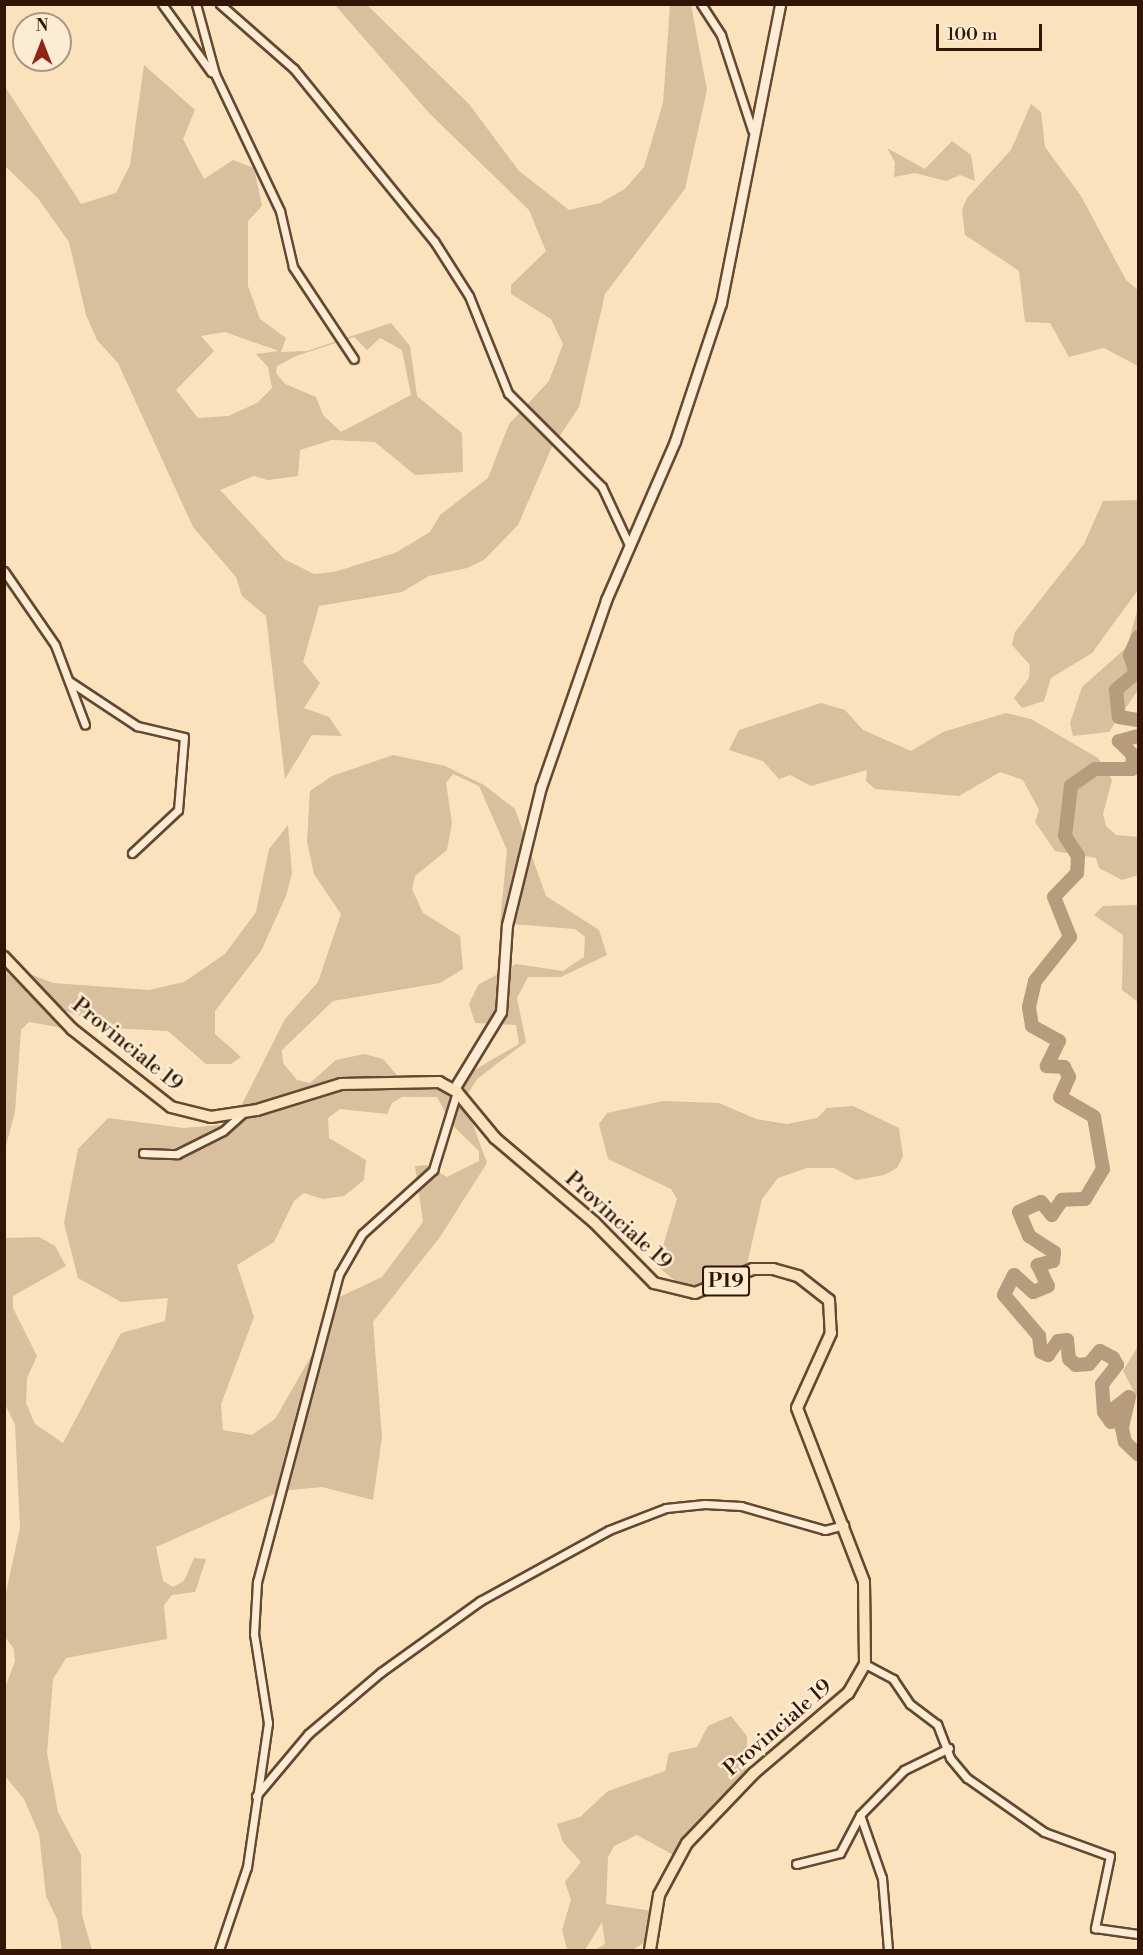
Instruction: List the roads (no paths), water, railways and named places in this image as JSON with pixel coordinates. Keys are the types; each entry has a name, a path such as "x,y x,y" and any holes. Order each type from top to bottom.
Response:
{"main road":[{"name":"Provinciale 19","path":"4,957 72,1029 159,1100 197,1115 243,1113 341,1084 430,1081 456,1090 495,1138 594,1222 654,1283 695,1293 765,1268 798,1276 824,1293 833,1312 831,1333 797,1408 814,1459 846,1524 864,1582 865,1664 848,1693 754,1773 687,1843 659,1896 650,1950"}],"street":[{"path":"162,4 215,74"},
{"path":"196,4 215,74 280,211 293,267 354,359"},
{"path":"220,4 294,69 434,242 469,296 508,393 602,487 631,548"},
{"path":"701,4 721,35 752,130"},
{"path":"219,1950 247,1867 270,1708 254,1634 257,1582 339,1274 362,1234 433,1170 456,1090 501,1011 507,925 541,787 606,600 631,548 721,303 752,130 780,4"},
{"path":"4,571 49,636 85,725"},
{"path":"69,681 137,726 184,737 178,810 132,853"},
{"path":"143,1153 177,1154 223,1131 243,1113"},
{"path":"256,1797 308,1734 381,1672 480,1601 609,1530 666,1508 705,1504 741,1506 825,1530 846,1524"},
{"path":"865,1664 893,1679 910,1704 945,1733 948,1748 967,1778 1036,1827 1110,1856 1095,1928 1138,1934"},
{"path":"796,1864 840,1853 860,1815 904,1770 948,1748"},
{"path":"860,1815 882,1878 888,1950"}],"waterway":[{"path":"1138,637 1130,655 1136,673 1116,690 1119,717 1138,720"},
{"path":"1138,736 1119,741 1133,755 1132,769 1095,769 1071,786 1065,836 1078,856 1077,873 1054,897 1070,937 1035,981 1029,1007 1032,1026 1059,1041 1047,1066 1064,1067 1069,1077 1060,1097 1094,1117 1103,1169 1085,1199 1062,1200 1052,1215 1041,1202 1019,1212 1029,1236 1054,1252 1053,1261 1038,1265 1048,1286 1033,1292 1014,1275 1004,1295 1039,1336 1041,1352 1048,1355 1058,1341 1067,1340 1069,1359 1076,1365 1089,1364 1100,1351 1113,1358 1117,1365 1102,1384 1104,1412 1111,1422 1116,1407 1129,1397 1122,1428 1125,1442 1138,1454"}]}
